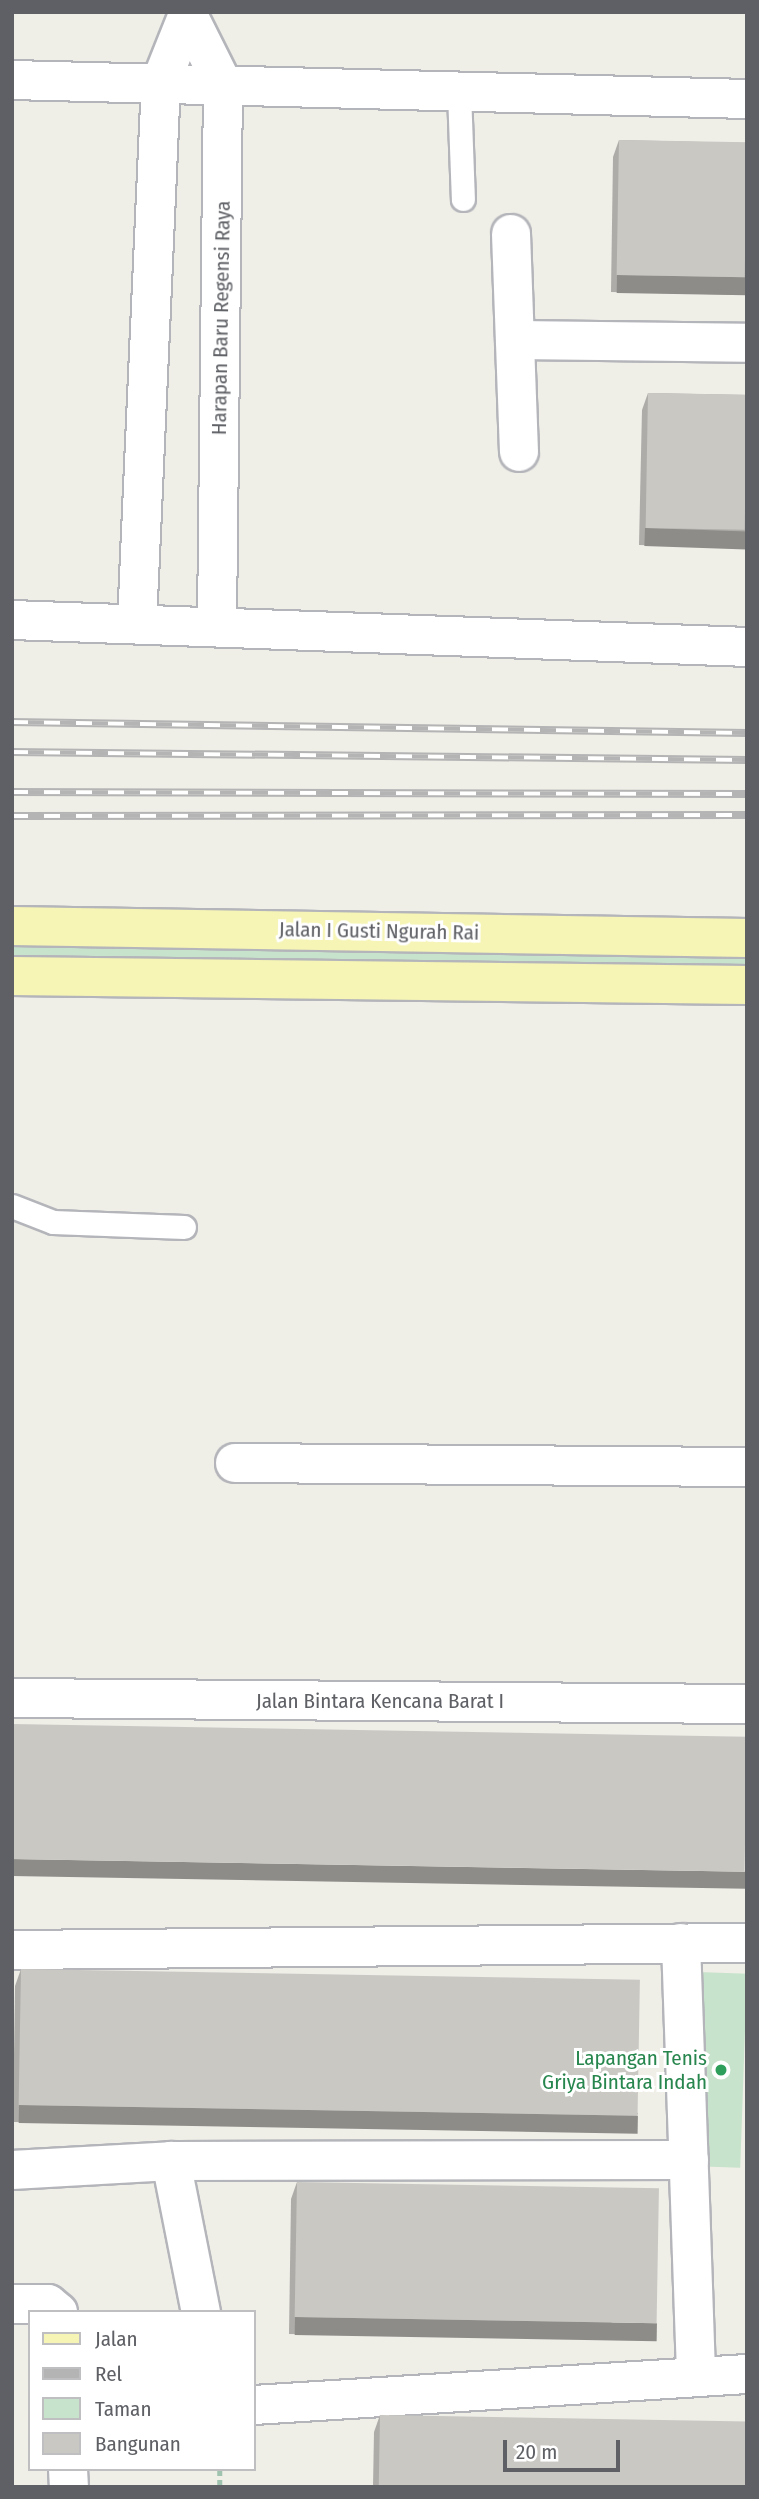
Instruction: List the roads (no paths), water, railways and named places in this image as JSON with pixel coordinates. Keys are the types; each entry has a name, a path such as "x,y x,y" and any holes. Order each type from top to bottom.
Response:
{"main road":[{"name":"Jalan I Gusti Ngurah Rai","path":"12,926 747,938"},
{"path":"12,976 746,985 747,947"}],"street":[{"name":"Harapan Baru Regensi Raya","path":"137,623 161,82 189,15"},
{"name":"Harapan Baru Regensi Raya","path":"189,15 223,85 217,626"},
{"path":"12,80 747,99"},
{"path":"512,234 519,452"},
{"path":"516,340 747,343"},
{"path":"12,620 747,647"},
{"path":"235,1462 747,1466"},
{"name":"Jalan Bintara Kencana Barat I","path":"12,1698 747,1704"},
{"path":"681,1943 696,2374"},
{"path":"12,1950 747,1943"},
{"path":"12,2170 171,2161 689,2160"},
{"path":"171,2161 201,2310"},
{"path":"12,2304 57,2309"},
{"path":"256,2405 696,2374 747,2374"}],"lane":[{"path":"459,92 463,199"},
{"path":"12,1206 53,1222 184,1227"}],"railway":[{"path":"12,722 747,733"},
{"path":"12,752 747,760"},
{"path":"12,792 747,794"},
{"path":"12,816 747,815"}],"place":[{"name":"Lapangan Tenis Griya Bintara Indah","path":"721,2070"}]}
